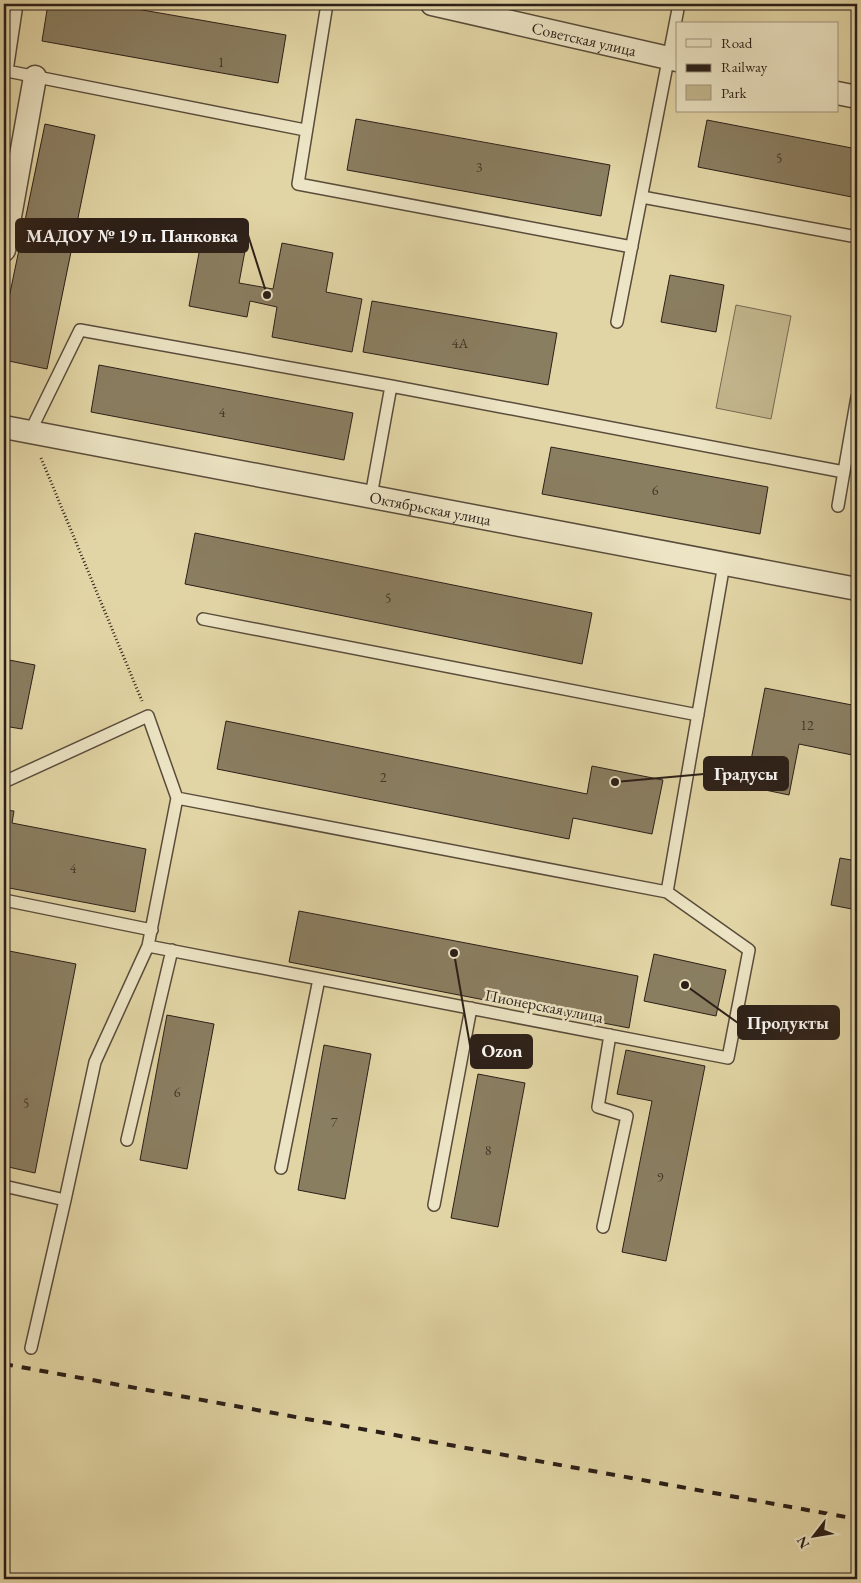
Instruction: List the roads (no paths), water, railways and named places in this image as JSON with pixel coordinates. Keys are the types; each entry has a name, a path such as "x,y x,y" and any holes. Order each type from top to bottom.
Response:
{"street":[{"name":"Советская улица","path":"432,4 673,59"},
{"path":"4,250 35,77"},
{"path":"838,93 857,97"},
{"name":"Октябрьская улица","path":"4,427 857,589"}],"lane":[{"path":"17,4 7,71 305,130"},
{"path":"327,4 305,130 298,184 632,247"},
{"path":"677,22 679,4"},
{"path":"617,322 642,197 673,59 676,32"},
{"path":"642,197 857,237"},
{"path":"30,432 80,330 391,386 844,472"},
{"path":"371,496 391,386"},
{"path":"838,506 857,396"},
{"path":"177,798 667,892 724,564"},
{"path":"203,619 698,715"},
{"path":"4,782 148,716 177,798 148,946 94,1062 31,1348"},
{"name":"Пионерская улица","path":"148,946 728,1058 749,950 667,892"},
{"path":"4,900 152,930"},
{"path":"127,1140 172,950"},
{"path":"281,1168 319,979"},
{"path":"434,1205 471,1008"},
{"path":"603,1227 627,1116 598,1107 610,1035"},
{"path":"4,1186 65,1200"}],"railway":[{"path":"4,1364 857,1519"}],"place":[{"name":"МАДОУ № 19 п. Панковка","path":"267,295"},
{"name":"Градусы","path":"615,782"},
{"name":"Ozon","path":"454,953"},
{"name":"Продукты","path":"685,985"}]}
